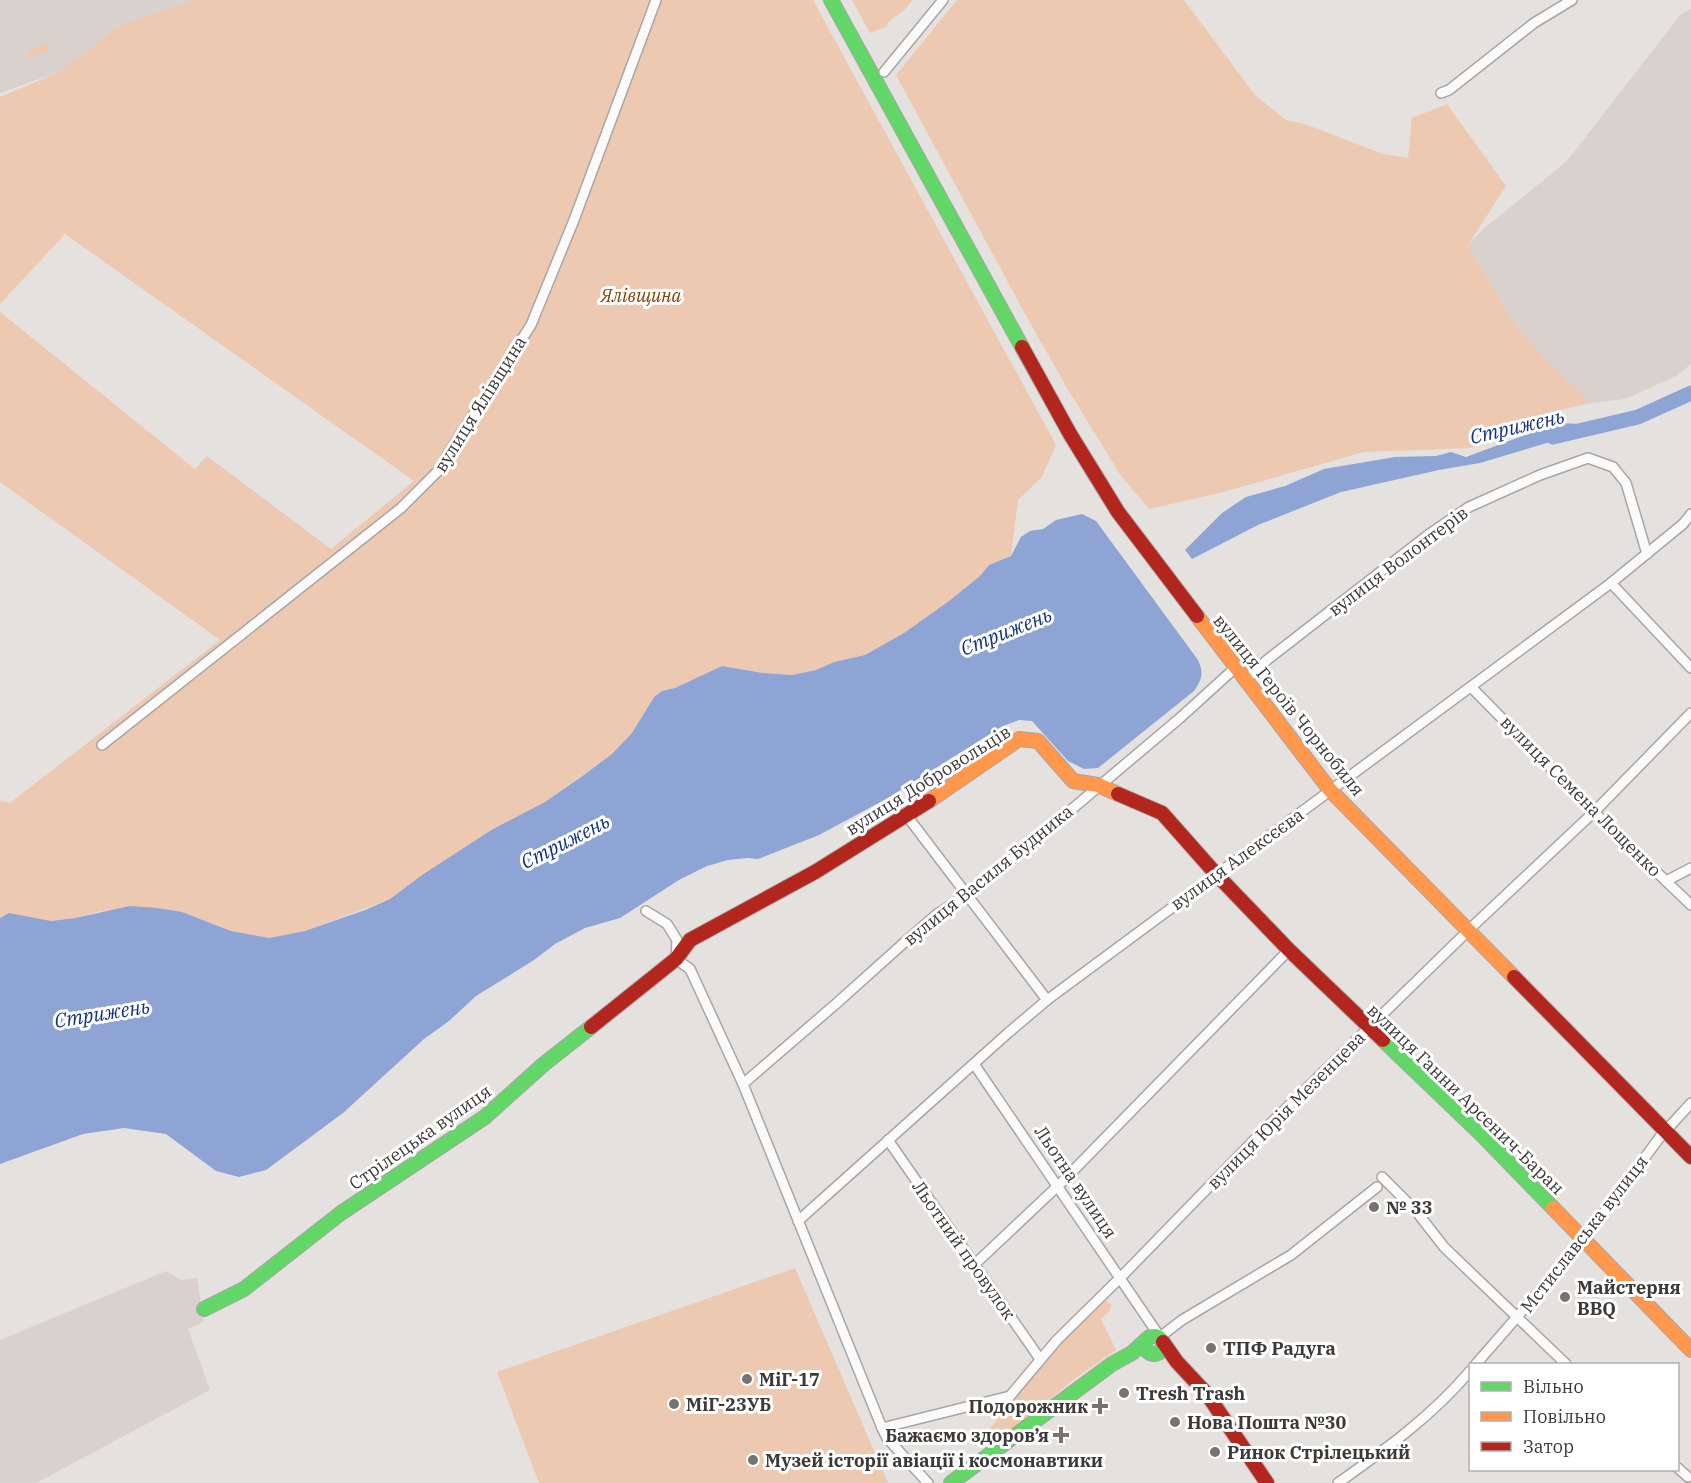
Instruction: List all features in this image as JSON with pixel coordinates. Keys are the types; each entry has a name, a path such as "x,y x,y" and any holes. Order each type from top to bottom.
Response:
{"street":[{"name":"вулиця Ялівщина","path":"102,746 401,508 437,474 531,325 574,220 656,0"},
{"name":"вулиця Героїв Чорнобиля","path":"831,0 1088,466 1118,512 1330,790 1691,1157"},
{"path":"884,72 943,0"},
{"path":"1441,93 1449,90 1534,23 1572,0"},
{"name":"вулиця Волонтерів","path":"1245,681 1267,660 1428,535 1469,507 1540,475 1588,458 1613,467 1626,483 1647,554"},
{"name":"вулиця Алексєєва","path":"798,1221 1047,1000 1611,583 1683,524 1691,514"},
{"path":"1611,583 1691,668"},
{"name":"вулиця Василя Будника","path":"742,1084 913,934 1027,848 1098,785 1180,718 1235,668"},
{"name":"вулиця Семена Лощенко","path":"1471,687 1594,812 1691,905"},
{"name":"вулиця Юрія Мезенцева","path":"882,1428 1010,1396 1040,1359 1266,1128 1594,812 1691,712"},
{"name":"вулиця Добровольців","path":"676,959 690,940 815,872 907,816 1019,739 1038,741 1073,781 1098,785 1162,813 1216,874"},
{"path":"907,816 1047,1000"},
{"path":"1666,881 1691,868"},
{"name":"вулиця Ганни Арсенич-Баран","path":"1216,874 1368,1028 1481,1134 1691,1350"},
{"path":"646,911 667,924 676,940 676,959 690,969 742,1084 882,1428 887,1438 928,1483"},
{"path":"974,1265 1057,1185 1289,950"},
{"name":"Стрілецька вулиця","path":"204,1309 244,1289 341,1213 485,1117 544,1064 676,959"},
{"name":"Льотна вулиця","path":"974,1064 1148,1321 1153,1344 1177,1362 1207,1394 1268,1483"},
{"name":"Мстиславська вулиця","path":"1478,1363 1583,1241 1666,1131 1691,1103"},
{"name":"Льотний провулок","path":"888,1140 1040,1359"},
{"path":"1382,1177 1416,1211 1444,1247 1564,1363"},
{"path":"951,1483 1112,1364 1153,1344 1182,1320 1291,1255 1377,1187"},
{"path":"1338,1483 1407,1433 1453,1392 1469,1372"},
{"path":"1679,1470 1688,1478"}],"shaded area":[{"path":"0,0 195,0 120,25 59,72 0,93"},
{"path":"1691,9 1691,364 1676,376 1625,399 1591,403 1544,358 1510,317 1468,245 1482,230 1567,161 1681,14"},
{"path":"166,1271 181,1280 197,1278 204,1322 188,1329 210,1390 36,1483 0,1483 0,1340"}],"green space":[{"name":"Ялівщина","path":"195,0 813,0 1056,445 1042,477 1018,500 1011,556 989,565 980,576 949,601 904,633 865,655 792,675 722,666 675,688 662,691 654,697 632,733 612,754 545,802 422,875 390,899 305,931 269,938 231,931 182,912 101,911 75,918 50,921 9,913 0,918 0,800 10,803 220,640 0,482 0,312 195,469 207,456 331,549 414,481 65,234 0,304 0,97 59,72 120,25"},
{"path":"852,0 912,0 886,27 870,33"},
{"path":"957,0 1184,0 1255,95 1286,120 1305,124 1383,154 1408,158 1412,118 1447,104 1506,186 1468,245 1510,317 1544,358 1591,403 1556,411 1493,442 1470,448 1364,452 1220,493 1149,509 1121,476 1067,388 896,75"},
{"path":"50,44 49,51 25,59 30,49"},
{"path":"795,1268 888,1483 539,1483 497,1372"},
{"path":"1105,1300 1111,1304 1110,1311 1101,1319 1116,1350 1077,1377 996,1442 985,1435 1044,1359"}],"water":[{"path":"1558,423 1581,424 1567,437 1480,463 1341,492 1258,525 1192,559 1185,550 1222,513 1246,497 1285,486 1324,469 1395,457 1436,456 1451,452 1466,457"},
{"path":"1082,514 1096,521 1198,660 1201,669 1200,679 1194,691 1098,768 1084,769 1068,761 1032,721 1019,720 1003,726 886,799 819,835 758,859 728,860 707,866 679,880 620,918 585,928 555,944 534,960 476,996 449,1021 424,1039 343,1113 266,1170 239,1177 216,1171 166,1134 124,1128 83,1134 0,1164 0,918 9,913 51,921 130,906 157,908 182,912 231,931 269,938 305,931 365,910 390,899 422,875 493,829 545,802 581,777 612,754 632,733 654,697 662,691 675,688 722,666 792,675 865,655 904,633 949,601 980,576 989,565 1011,556 1021,537 1030,531 1043,529 1056,520"}],"waterway":[{"name":"Стрижень","path":"1553,437 1638,417 1691,393"}],"traffic: fast":[{"path":"831,0 1022,347"},
{"path":"204,1309 244,1289 341,1213 485,1117 544,1064 591,1027"},
{"path":"1383,1040 1481,1134 1553,1208"},
{"path":"1150,1336 1158,1336 1163,1341 1163,1345 1161,1352 1150,1354 1145,1349 1145,1341 1150,1336"},
{"path":"951,1483 1112,1364 1132,1353 1145,1341"}],"traffic: slow":[{"path":"1197,616 1330,790 1514,977"},
{"path":"929,801 1019,739 1038,741 1073,781 1098,785 1118,794"},
{"path":"1553,1208 1691,1350"}],"traffic: jam":[{"path":"1022,347 1070,434 1118,512 1197,616"},
{"path":"1118,794 1162,813 1216,874 1289,950 1383,1040"},
{"path":"591,1027 676,959 690,940 815,872 929,801"},
{"path":"1514,977 1691,1157"},
{"path":"1163,1342 1177,1362 1207,1394 1267,1483"}],"place":[{"name":"№ 33","path":"1374,1207"},
{"name":"Майстерня BBQ","path":"1565,1297"},
{"name":"ТПФ Радуга","path":"1211,1348"},
{"name":"МіГ-17","path":"747,1379"},
{"name":"Tresh Trash","path":"1124,1393"},
{"name":"МіГ-23УБ","path":"674,1404"},
{"name":"Подорожник","path":"1100,1406"},
{"name":"Нова Пошта №30","path":"1175,1422"},
{"name":"Бажаємо здоров’я","path":"1061,1435"},
{"name":"Ринок Стрілецький","path":"1215,1452"},
{"name":"Музей історії авіації і космонавтики","path":"753,1460"}]}
